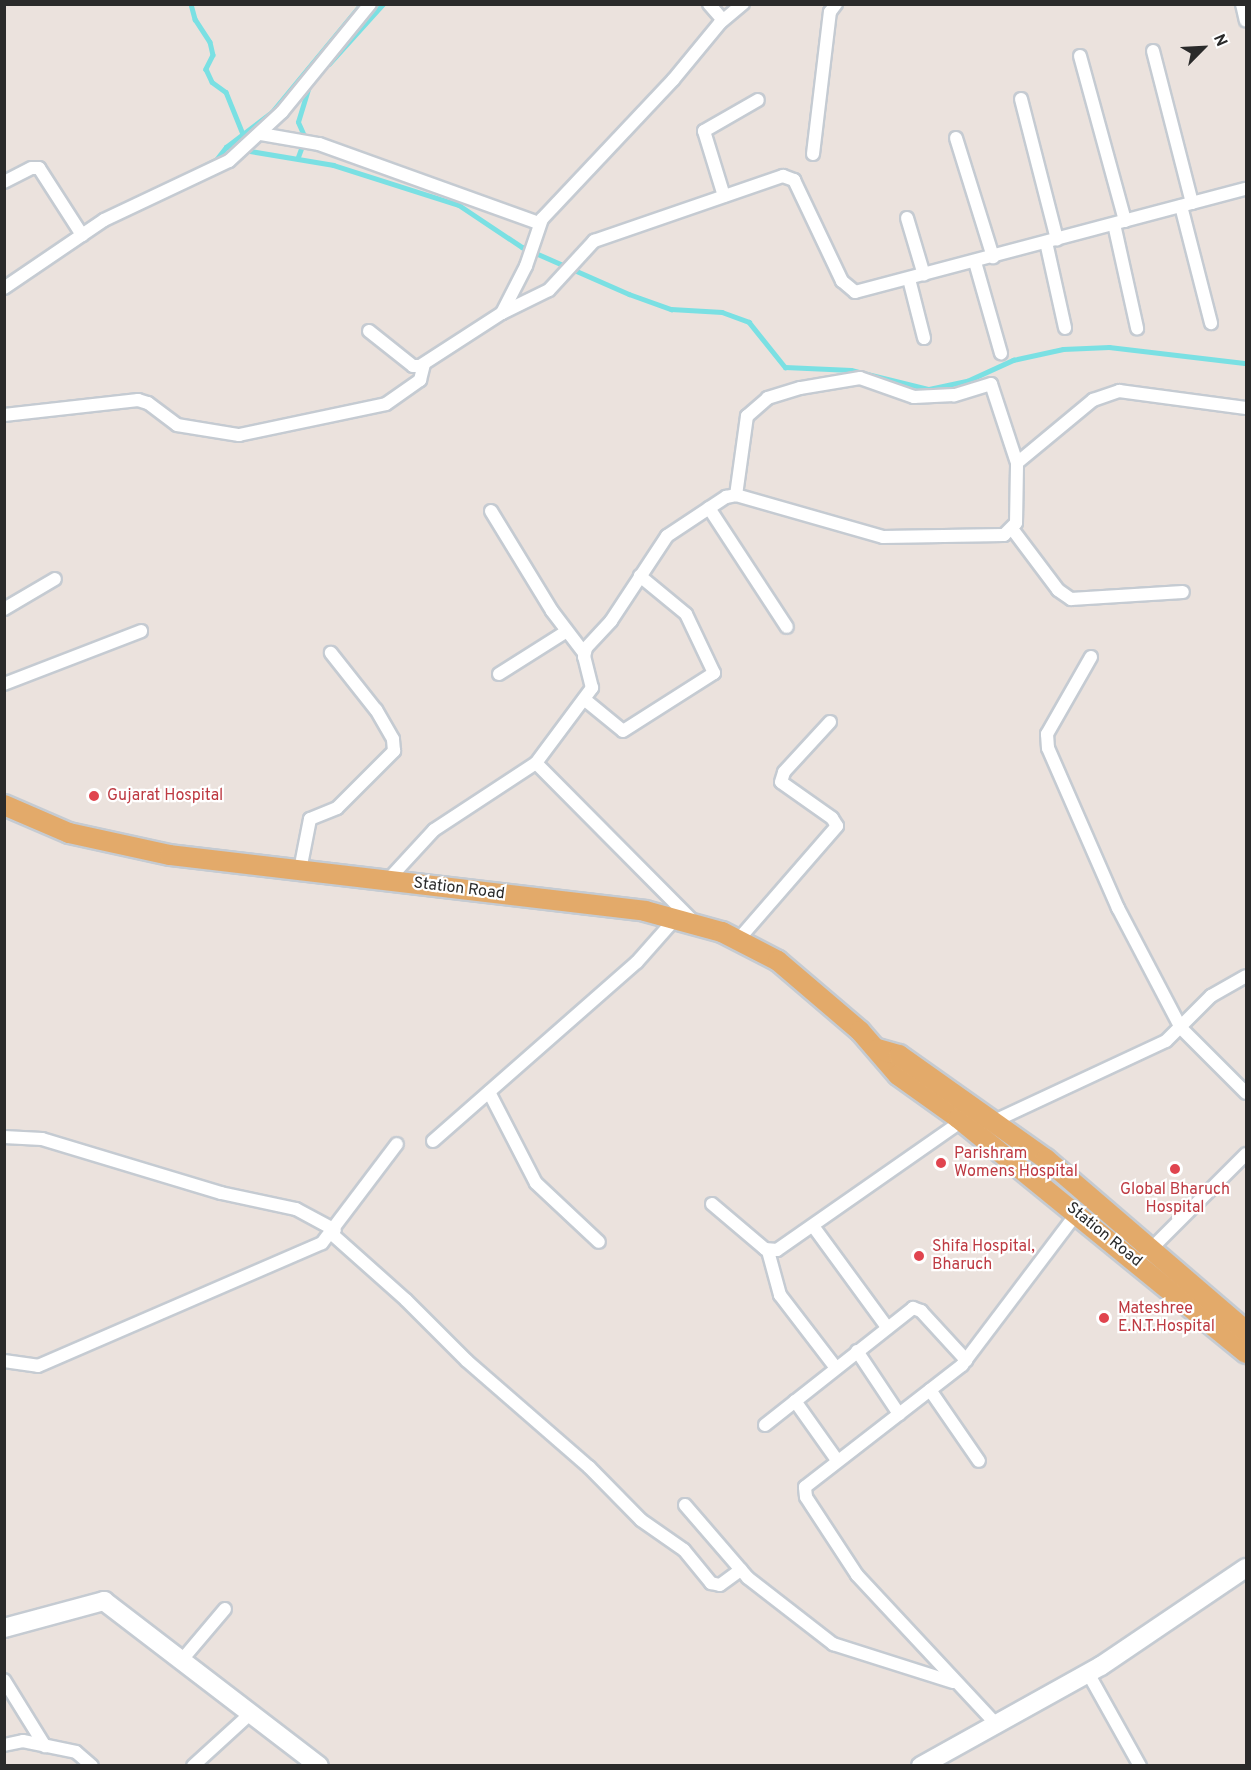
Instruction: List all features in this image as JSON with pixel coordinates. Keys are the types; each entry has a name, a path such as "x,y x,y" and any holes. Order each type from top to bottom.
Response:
{"main road":[{"name":"Station Road","path":"4,805 69,833 170,855 645,911 697,925 738,940 778,961 878,1049 894,1071 962,1121 986,1128 1046,1159 1246,1331"},
{"name":"Station Road","path":"878,1049 899,1055 986,1128 1077,1213 1246,1353"}],"street":[{"path":"4,288 104,220 229,161 261,134 370,4"},
{"path":"709,4 723,20"},
{"path":"502,313 525,266 539,223 674,80 723,20 743,4"},
{"path":"1242,4 1246,21"},
{"path":"813,154 830,12 835,5"},
{"path":"1153,51 1211,323"},
{"path":"1080,56 1119,223 1137,328"},
{"path":"1021,99 1051,241 1065,328"},
{"path":"724,196 704,131 758,100"},
{"path":"261,134 319,144 539,223"},
{"path":"956,138 993,256"},
{"path":"4,182 32,168 39,168 82,235"},
{"path":"369,331 413,366 424,364 502,313 549,290 585,249 599,239 790,176 848,289 866,291 1246,189"},
{"path":"907,218 924,275"},
{"path":"975,261 1001,353"},
{"path":"909,279 924,338"},
{"path":"4,415 143,401 177,425 239,435 386,404 420,380 424,364"},
{"path":"736,495 747,416 778,395 860,378 914,397 954,395 992,384 1017,463 1013,530 1058,590 1071,598 1183,592"},
{"path":"1017,463 1093,400 1119,391 1246,408"},
{"path":"584,653 611,621 667,536 726,497 736,495 883,537 1004,535 1013,530"},
{"path":"709,508 787,627"},
{"path":"387,880 434,830 536,763 584,699 593,682 584,653 567,631 491,511"},
{"path":"584,699 622,731 714,673 686,614 640,576"},
{"path":"4,609 56,579"},
{"path":"4,684 141,631"},
{"path":"499,674 567,631"},
{"path":"300,870 310,819 337,808 394,751 393,739 376,710 331,653"},
{"path":"1091,657 1047,734 1048,748 1118,908 1181,1028 1246,1093"},
{"path":"738,940 837,826 832,818 780,782 784,772 830,722"},
{"path":"536,763 697,925"},
{"path":"433,1141 637,962 675,919"},
{"path":"986,1128 1166,1041 1217,991 1246,976"},
{"path":"489,1092 542,1192 599,1242"},
{"path":"768,1251 783,1248 962,1121"},
{"path":"4,1137 42,1139 222,1193 296,1209 334,1231 467,1361 589,1467 641,1520 684,1550 711,1583 720,1585 741,1570"},
{"path":"4,1361 25,1367 45,1363 322,1243 334,1231 398,1143"},
{"path":"1152,1248 1246,1154"},
{"path":"712,1204 768,1251 780,1295 836,1368"},
{"path":"996,1724 954,1682 857,1575 806,1497 807,1483 966,1360 1077,1213"},
{"path":"813,1226 887,1327"},
{"path":"765,1425 910,1309 917,1309 966,1360"},
{"path":"857,1351 899,1414"},
{"path":"930,1390 980,1461"},
{"path":"795,1401 837,1460"},
{"path":"685,1504 741,1570 833,1644 954,1682"},
{"path":"921,1766 1089,1673 1246,1568"},
{"path":"4,1628 104,1601 320,1766"},
{"path":"181,1661 225,1609"},
{"path":"1089,1673 1140,1766"},
{"path":"4,1680 45,1746"},
{"path":"193,1766 250,1714"},
{"path":"4,1745 23,1741 76,1752 92,1766"}],"waterway":[{"path":"191,4 195,19 210,42 213,55 206,69 212,82 226,92 243,134"},
{"path":"182,177 216,160 226,147 272,112 361,4"},
{"path":"329,64 383,4"},
{"path":"298,157 305,138 298,122 309,86"},
{"path":"226,147 333,165 459,205 522,247 629,294 671,309 722,312 749,322 785,367 851,370 929,389 967,381 1013,360 1063,349 1109,347 1246,363"}],"place":[{"name":"Gujarat Hospital","path":"94,796"},
{"name":"Parishram Womens Hospital","path":"941,1163"},
{"name":"Global Bharuch Hospital","path":"1175,1169"},
{"name":"Shifa Hospital, Bharuch","path":"919,1256"},
{"name":"Mateshree E.N.T.Hospital","path":"1104,1318"}]}
